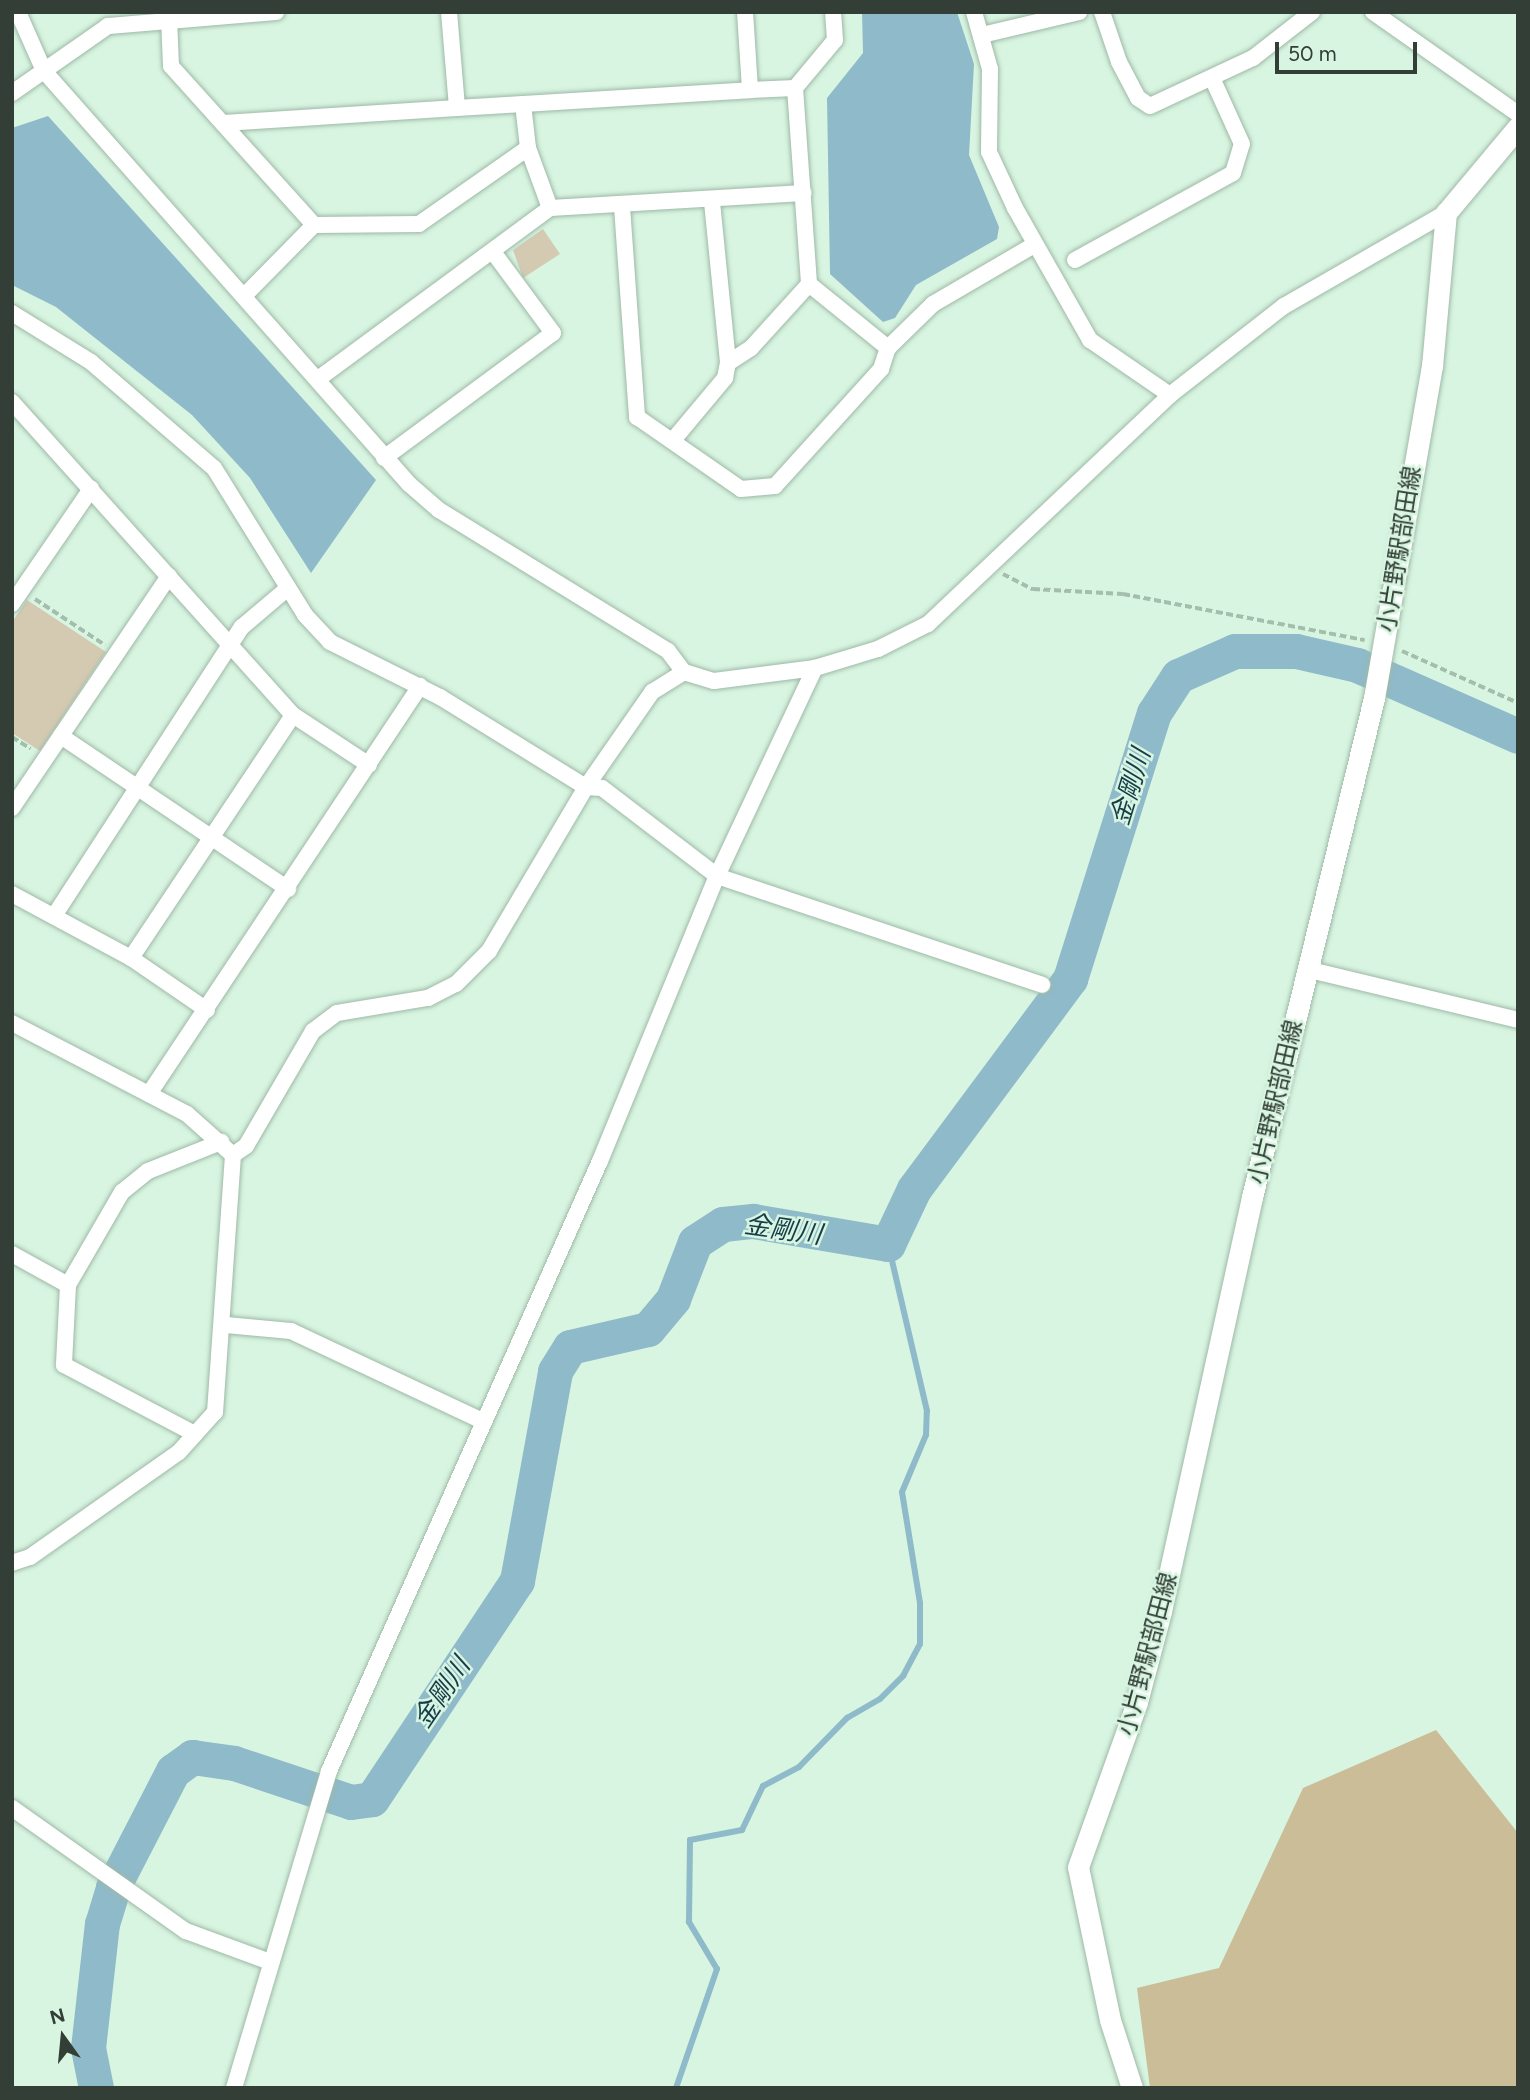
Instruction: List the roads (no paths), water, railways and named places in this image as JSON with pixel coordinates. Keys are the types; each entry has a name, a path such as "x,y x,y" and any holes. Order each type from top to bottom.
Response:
{"main road":[{"path":"1446,213 1518,127"},
{"name":"小片野駅部田線","path":"1132,2088 1110,2020 1078,1867 1137,1702 1161,1611 1306,969 1374,698 1432,366 1446,213"}],"street":[{"path":"18,12 44,71 245,295 384,458 439,510 668,651 684,672 714,681 815,668 878,649 928,624 992,568 1170,395 1284,306 1446,213"},
{"path":"12,93 94,33 138,16 169,18 276,12"},
{"path":"449,12 457,108"},
{"path":"745,12 750,90"},
{"path":"728,363 751,348 809,284 795,88 835,40 833,12"},
{"path":"974,12 990,69 989,152 1034,245 1090,341 1170,395"},
{"path":"982,34 1079,12"},
{"path":"1102,12 1119,62 1138,98 1150,106 1213,80 1312,12"},
{"path":"1373,12 1518,114"},
{"path":"169,18 171,66 314,225"},
{"path":"1075,260 1233,173 1242,145 1213,80"},
{"path":"224,123 795,88"},
{"path":"523,104 528,148 550,208"},
{"path":"245,295 314,225 419,224 528,148"},
{"path":"318,379 550,208 622,207 804,194"},
{"path":"674,439 725,378 728,363 712,202"},
{"path":"622,207 637,417 674,439 741,489 775,486 881,369 888,348 933,304 1034,245"},
{"path":"384,458 553,333 493,252"},
{"path":"809,284 888,348"},
{"path":"12,313 91,362 215,468 288,588 330,642 420,686 586,787 602,788 717,876 1042,985"},
{"path":"14,411 91,489 293,715 369,765"},
{"path":"12,604 91,489"},
{"path":"12,808 169,576"},
{"path":"54,915 230,645 288,588"},
{"path":"234,2088 267,1961 327,1782 482,1421 600,1161 717,876 815,668"},
{"path":"233,1155 246,1146 313,1031 337,1013 428,998 456,984 489,951 586,787 652,692 684,672"},
{"path":"149,1094 288,889 420,686"},
{"path":"131,958 293,715"},
{"path":"61,736 288,889"},
{"path":"12,894 131,958 207,1010"},
{"path":"1306,969 1518,1020"},
{"path":"12,1023 187,1114 233,1155 226,1325 215,1412 195,1434 30,1557 12,1563"},
{"path":"195,1434 64,1365 68,1285 122,1192 148,1171 221,1142"},
{"path":"12,1254 68,1285"},
{"path":"226,1325 291,1331 482,1421"},
{"path":"12,1808 186,1931 267,1961"}],"water":[{"path":"862,12 957,12 974,64 969,155 999,227 997,239 916,285 895,318 883,322 830,274 827,98 863,53"},
{"path":"48,116 376,480 311,573 250,478 192,415 56,307 12,285 12,128"}],"waterway":[{"name":"金剛川","path":"96,2088 88,2048 102,1924 113,1887 173,1771 192,1757 234,1763 351,1802 372,1799 517,1581 555,1371 570,1347 648,1329 673,1299 695,1242 723,1224 753,1221 888,1244 914,1189 1070,979 1154,713 1178,676 1235,651 1296,651 1357,665 1518,736"},
{"path":"676,2088 717,1969 689,1922 690,1840 742,1830 763,1786 799,1767 847,1718 880,1699 903,1676 920,1644 920,1603 902,1492 926,1435 927,1411 888,1244"}]}
